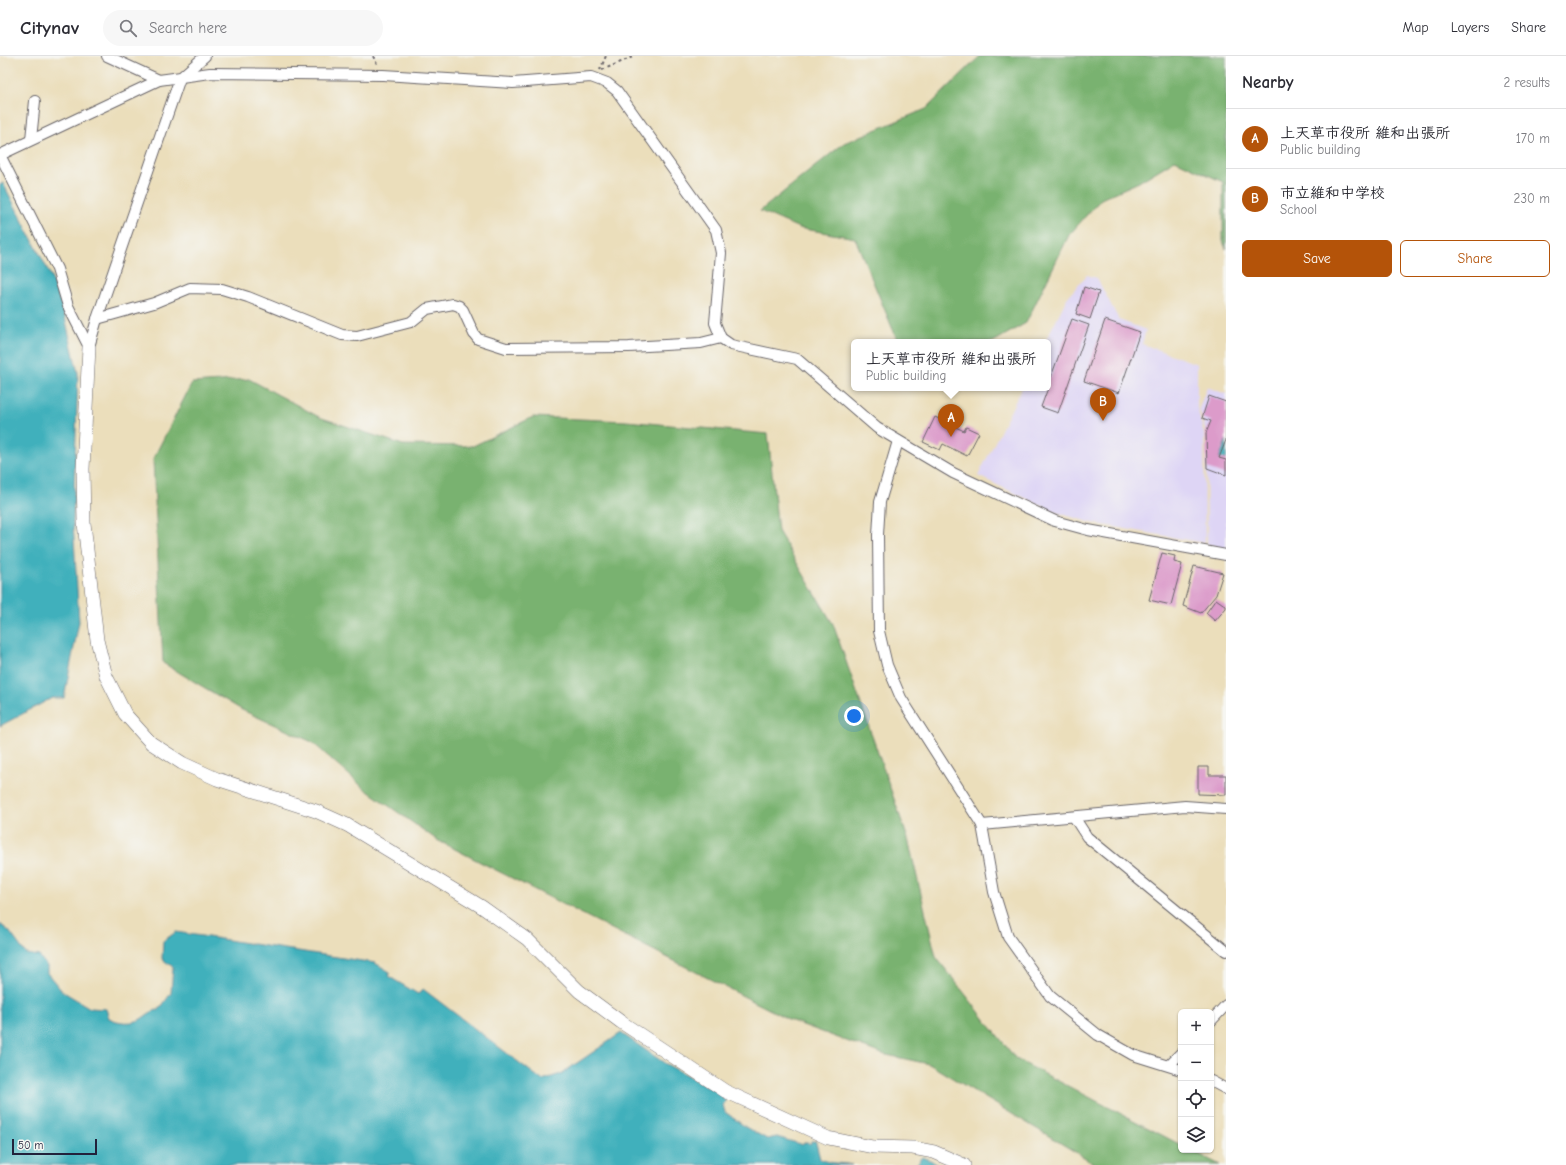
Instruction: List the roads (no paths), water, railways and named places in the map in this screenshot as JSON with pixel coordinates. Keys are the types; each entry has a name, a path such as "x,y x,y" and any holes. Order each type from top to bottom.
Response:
{"street":[{"path":"107,56 159,80"},
{"path":"205,56 180,78 97,319 89,347 83,469 84,523 97,640 106,676 125,714 151,744 182,763 217,779 316,811 347,825 482,907 527,939 579,991 621,1022 725,1091 828,1138 874,1147 913,1148 934,1152 964,1165"},
{"path":"89,347 68,306 57,269 0,155 31,139 159,80 210,73 383,75 513,83 595,74 617,91 716,230 721,253 715,323 721,338 731,345 797,359 877,428 953,473 1055,521 1088,530 1226,555"},
{"path":"31,139 35,101"},
{"path":"97,319 154,303 190,288 198,288 222,289 248,297 342,335 357,336 411,322 427,309 453,304 459,306 463,310 474,334 478,339 506,348 629,347 701,343 721,338"},
{"path":"898,441 880,502 878,535 879,631 886,665 901,698 982,825 994,892 1008,936 1050,996 1098,1036 1134,1055 1178,1069"},
{"path":"982,825 1185,806 1226,809"},
{"path":"1074,817 1088,837 1226,951"},
{"path":"1214,1018 1226,1005"},
{"path":"1169,1065 1178,1056"},
{"path":"1213,1081 1226,1089"}],"water":[{"path":"3,183 50,274 63,309 78,373 73,522 79,622 64,698 52,698 0,726 0,185"},
{"path":"1226,440 1226,460 1219,458"},
{"path":"0,924 9,931 26,954 39,956 47,966 47,973 62,991 90,1008 106,1009 109,1018 121,1022 138,1021 152,1012 159,1010 171,993 173,967 162,959 163,941 176,932 375,963 390,972 388,976 418,994 423,989 542,1080 561,1074 621,1033 666,1064 720,1093 726,1101 723,1105 725,1112 747,1128 767,1139 777,1137 800,1144 806,1142 810,1144 812,1140 814,1142 815,1139 820,1159 829,1162 852,1165 0,1165"},
{"path":"923,1157 941,1165 916,1165"}],"place":[{"name":"市立維和中学校","path":"1103,421"},
{"name":"上天草市役所 維和出張所","path":"951,437"}]}
